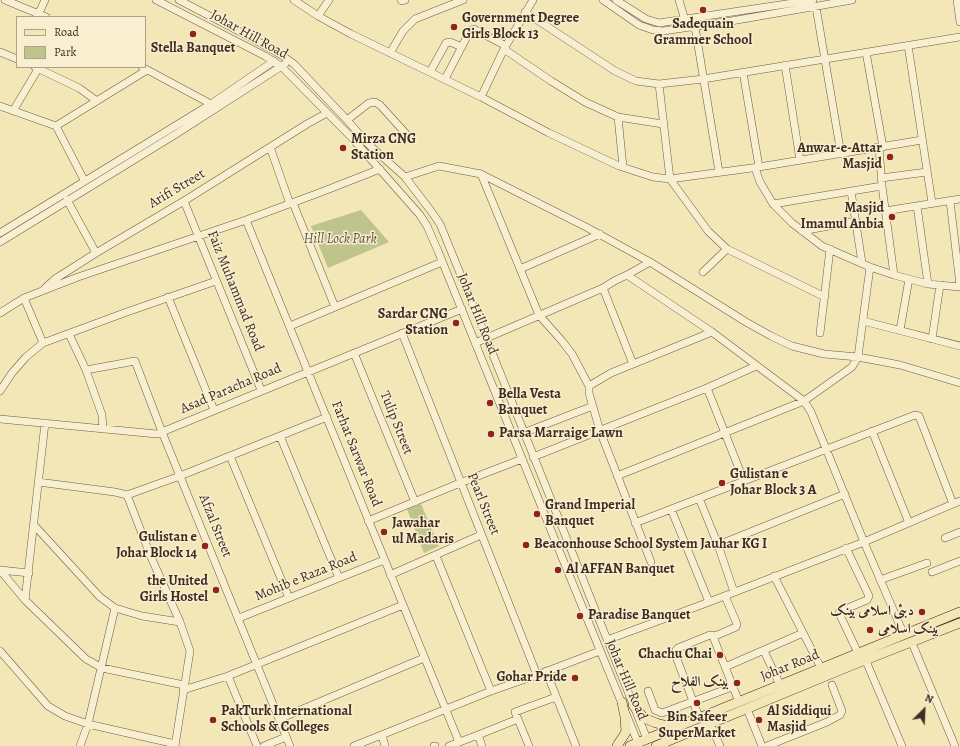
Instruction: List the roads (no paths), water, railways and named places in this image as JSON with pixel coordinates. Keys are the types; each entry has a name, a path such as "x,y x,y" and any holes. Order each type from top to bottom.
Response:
{"main road":[{"name":"Johar Road","path":"638,743 960,612"},
{"name":"Johar Road","path":"656,746 960,623"},
{"path":"617,746 626,732 622,702"},
{"path":"633,706 644,718 656,723 668,726 681,725"},
{"path":"674,746 685,734"}],"street":[{"path":"5,0 38,15 45,0"},
{"name":"Johar Hill Road","path":"156,0 274,61 282,67 327,113 364,146 405,177 440,224 625,685 633,706 638,743"},
{"path":"294,0 318,16 481,97 549,133 594,155 653,177 670,179 757,167 922,140"},
{"path":"318,16 329,0"},
{"path":"401,0 405,0"},
{"path":"390,53 403,30 415,19 463,0"},
{"path":"481,97 505,48 533,0"},
{"path":"603,0 639,25 653,30 662,31 695,27 852,0"},
{"path":"616,0 646,19 660,23 813,0"},
{"path":"679,0 685,20"},
{"path":"957,0 960,22"},
{"name":"Johar Hill Road","path":"184,1 289,60 347,120 380,169 420,214 427,226 462,309 638,743"},
{"path":"816,7 826,58 841,154"},
{"path":"526,12 615,71 636,81 659,84 703,79 960,37"},
{"path":"630,18 635,12"},
{"path":"225,36 230,26"},
{"path":"695,27 719,172"},
{"path":"445,79 470,31 474,29 585,102 618,117 663,124"},
{"path":"430,72 446,43 450,42 462,47"},
{"path":"908,45 932,203"},
{"path":"0,52 16,59"},
{"path":"866,52 881,147 881,178 894,275"},
{"path":"0,242 282,67 289,60"},
{"path":"0,233 84,180 134,152 212,104 274,61"},
{"path":"785,65 800,160"},
{"path":"13,111 37,68 79,88 97,101"},
{"path":"56,126 97,101 145,68 212,104"},
{"path":"743,72 760,182 772,204 792,223 818,243 870,267 909,280 928,284 960,286 950,200"},
{"path":"659,84 670,179 708,230 726,249 825,296"},
{"path":"347,120 369,103 375,102 380,105 408,136"},
{"path":"0,106 56,126 84,180"},
{"name":"Arifi Street","path":"42,291 55,279 96,253 327,113"},
{"path":"618,117 623,167"},
{"path":"270,147 291,203 335,307"},
{"path":"405,177 439,166 480,174 600,234 650,262 746,322 792,346 824,354 858,357 900,365 960,382"},
{"path":"0,313 24,298 78,277 246,220 380,169"},
{"path":"881,178 927,172"},
{"path":"480,174 539,315 572,354 589,386 589,393 600,431 651,562"},
{"path":"772,204 882,186"},
{"path":"851,191 862,263"},
{"path":"885,212 960,199"},
{"path":"67,200 96,253"},
{"name":"Faiz Muhammad Road","path":"184,200 261,390"},
{"path":"917,206 928,284"},
{"name":"Farhat Sarwar Road","path":"246,220 309,371 368,521 459,742"},
{"path":"802,231 856,221"},
{"path":"520,269 600,234"},
{"path":"703,272 726,249"},
{"path":"820,333 830,249"},
{"path":"290,326 442,262"},
{"path":"475,343 603,288 650,262"},
{"path":"617,476 725,434 804,401 852,367 858,357 870,267"},
{"path":"627,275 712,332 804,401 811,412 904,635"},
{"path":"900,330 909,280"},
{"path":"0,391 16,367 43,343 216,281"},
{"path":"932,339 940,285"},
{"path":"603,288 633,364"},
{"path":"168,297 214,410"},
{"path":"24,298 43,343"},
{"name":"Asad Paracha Road","path":"0,419 157,434 261,390 462,309"},
{"path":"863,321 960,346"},
{"path":"589,386 611,373 712,332"},
{"name":"Pearl Street","path":"402,333 537,675"},
{"path":"69,334 86,370 102,415 103,429"},
{"name":"Tulip Street","path":"354,353 415,502"},
{"name":"Afzal Street","path":"86,370 134,361 290,746"},
{"path":"533,457 707,388 756,366"},
{"path":"707,388 744,481"},
{"path":"523,433 593,406"},
{"path":"607,640 864,542 957,503 920,416 915,415 635,523"},
{"path":"38,482 115,492 127,496 327,417"},
{"path":"25,600 45,423"},
{"path":"872,431 909,523"},
{"path":"280,436 339,578"},
{"path":"230,456 288,598"},
{"path":"368,521 522,459"},
{"path":"718,545 845,494"},
{"path":"1,655 48,706 65,716 88,724 175,745 190,651 180,622 151,557 127,496"},
{"path":"698,498 718,545 734,592"},
{"path":"671,509 709,602"},
{"path":"34,525 100,597 115,608 142,616 180,622"},
{"path":"945,538 960,532"},
{"path":"390,575 481,535"},
{"path":"846,548 870,596 867,600 840,611 858,653"},
{"path":"436,556 492,691"},
{"name":"Mohib e Raza Road","path":"238,618 384,560"},
{"path":"932,572 960,561"},
{"path":"880,580 927,563"},
{"path":"0,570 29,573"},
{"path":"0,570 25,600 86,660 102,668 184,688 228,676 402,605"},
{"path":"770,578 780,588 821,668"},
{"path":"699,717 675,654 678,648 710,635 715,636 736,627 737,624 725,596"},
{"path":"80,746 88,724 115,608"},
{"path":"725,668 803,633"},
{"path":"715,636 714,639 739,702"},
{"path":"912,643 955,746"},
{"path":"764,650 780,685"},
{"path":"354,746 445,709 600,651"},
{"path":"279,719 424,658"},
{"path":"866,661 902,746"},
{"path":"546,671 576,746"},
{"path":"228,676 257,746"},
{"path":"617,690 625,685"},
{"path":"767,746 840,715 842,711 832,685"},
{"path":"648,691 655,710 658,713 662,713 732,687"},
{"path":"528,746 515,712 556,697"},
{"path":"746,709 762,746"},
{"path":"449,746 518,719"},
{"path":"710,724 720,746"},
{"path":"382,735 385,746"},
{"path":"478,735 482,746"},
{"path":"264,746 286,737"}],"place":[{"name":"Sadequain Grammer School","path":"703,10"},
{"name":"Government Degree Girls Block 13","path":"454,27"},
{"name":"Stella Banquet","path":"193,34"},
{"name":"Mirza CNG Station","path":"343,148"},
{"name":"Anwar-e-Attar Masjid","path":"890,157"},
{"name":"Masjid Imamul Anbia","path":"892,217"},
{"name":"Sardar CNG Station","path":"456,323"},
{"name":"Bella Vesta Banquet","path":"490,403"},
{"name":"Parsa Marraige Lawn","path":"491,434"},
{"name":"Gulistan e Johar Block 3 A","path":"722,483"},
{"name":"Grand Imperial Banquet","path":"537,514"},
{"name":"Jawahar ul Madaris","path":"384,532"},
{"name":"Beaconhouse School System Jauhar KG I","path":"526,545"},
{"name":"Gulistan e Johar Block 14","path":"205,546"},
{"name":"Al AFFAN Banquet","path":"558,570"},
{"name":"the United Girls Hostel","path":"216,590"},
{"name":"دبئی اسلامی بینک","path":"922,612"},
{"name":"Paradise Banquet","path":"580,616"},
{"name":"بینک اسلامی","path":"870,630"},
{"name":"Chachu Chai","path":"720,655"},
{"name":"Gohar Pride","path":"575,678"},
{"name":"بینک الفلاح","path":"737,683"},
{"name":"Bin Safeer SuperMarket","path":"697,703"},
{"name":"PakTurk International Schools & Colleges","path":"213,720"},
{"name":"Al Siddiqui Masjid","path":"759,720"}],"park label":[{"name":"Hill Lock Park","path":"340,240"}]}
